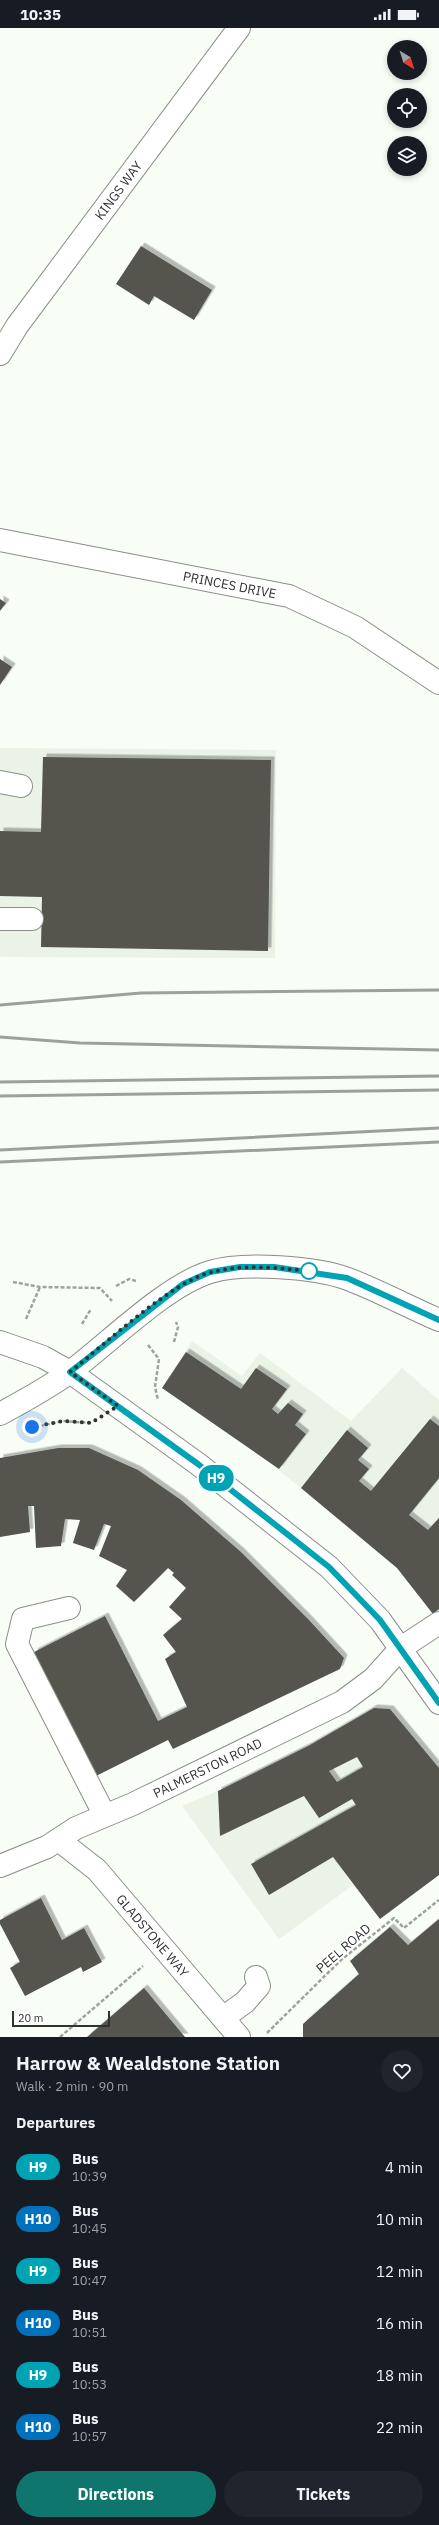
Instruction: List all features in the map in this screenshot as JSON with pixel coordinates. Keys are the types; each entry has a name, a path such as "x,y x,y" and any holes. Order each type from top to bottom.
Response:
{"street":[{"name":"KINGS WAY","path":"0,354 17,326 240,28"},
{"name":"PRINCES DRIVE","path":"0,540 289,596 355,627 439,683"},
{"path":"0,782 22,786"},
{"path":"0,919 32,919"},
{"path":"0,1414 38,1394 70,1372 183,1284 210,1272 240,1267 281,1268 347,1278 439,1320"},
{"path":"0,1342 43,1357 70,1372 198,1464 329,1567 380,1620 439,1703"},
{"path":"69,1608 23,1619 17,1644 104,1814"},
{"name":"PALMERSTON ROAD","path":"0,1866 60,1841 76,1828 104,1814 133,1804 342,1702 374,1679 401,1648 439,1623"},
{"name":"GLADSTONE WAY","path":"60,1841 97,1870 165,1947 240,2037"},
{"path":"223,2018 245,2002 259,1986 256,1976"}],"path":[{"path":"13,1282 40,1287 100,1288 111,1300"},
{"path":"26,1319 40,1287"},
{"path":"153,1351 159,1359 155,1387 158,1400 163,1404"},
{"path":"32,1427 63,1421 91,1423 118,1406"},
{"name":"PEEL ROAD","path":"264,2037 341,1960 394,1918 404,1928 439,1900"},
{"path":"60,2037 165,1947"}],"shaded area":[{"path":"0,748 276,750 275,958 0,957"},
{"path":"192,1341 242,1376 260,1353 351,1421 402,1368 439,1400 439,1622 397,1568 378,1551 254,1450 162,1388"},
{"path":"374,1708 390,1709 439,1768 439,1875 380,1919 353,1885 279,1939 182,1806 218,1791 310,1745"}],"building":[{"path":"141,246 212,290 194,320 154,296 149,305 116,284"},
{"path":"0,599 6,603 0,611"},
{"path":"0,659 12,667 0,685"},
{"path":"43,757 271,760 268,951 41,947 42,897 0,896 0,831 41,832"},
{"path":"186,1352 241,1389 256,1368 287,1389 272,1409 278,1414 288,1403 303,1414 295,1425 306,1434 279,1469 162,1388"},
{"path":"430,1419 439,1426 439,1478 409,1515 428,1530 439,1518 439,1609 433,1614 397,1568 301,1488 347,1430 368,1448 358,1460 369,1469 359,1481 371,1491"},
{"path":"58,1448 89,1448 138,1470 181,1500 241,1552 309,1620 344,1658 340,1669 173,1749 168,1740 96,1776 34,1652 105,1616 158,1721 187,1707 165,1659 176,1652 163,1635 182,1619 169,1607 186,1588 172,1575 174,1573 168,1568 134,1602 116,1586 127,1570 99,1556 111,1526 104,1524 94,1550 73,1543 80,1520 65,1519 61,1546 36,1548 34,1506 28,1506 30,1532 0,1537 0,1458"},
{"path":"374,1708 390,1709 439,1768 439,1875 380,1919 333,1857 269,1895 251,1864 356,1805 352,1799 319,1818 304,1796 220,1836 218,1791 310,1745","holes":["357,1757 363,1767 337,1782 329,1771"]},
{"path":"41,1898 62,1940 84,1928 102,1962 83,1972 81,1967 25,1996 10,1968 20,1962 0,1924 0,1920"},
{"path":"439,1919 439,2037 303,2037 303,2024 359,1974 350,1961 390,1927 408,1945"},
{"path":"144,1988 185,2037 87,2037"}],"railway":[{"path":"0,1005 141,993 439,990"},
{"path":"0,1037 80,1043 439,1050"},
{"path":"0,1082 439,1076"},
{"path":"0,1096 439,1090"},
{"path":"0,1150 439,1128"},
{"path":"0,1162 439,1142"}],"bus line":[{"name":"H9","path":"439,1320 347,1278 309,1271 274,1267 240,1267 210,1272 183,1284 163,1298 70,1372 161,1439 198,1464 329,1567 380,1620 439,1703"}],"route":[{"path":"32,1427 63,1421 91,1423 118,1406 70,1372 163,1298 183,1284 210,1272 240,1267 274,1267 309,1271"}]}
